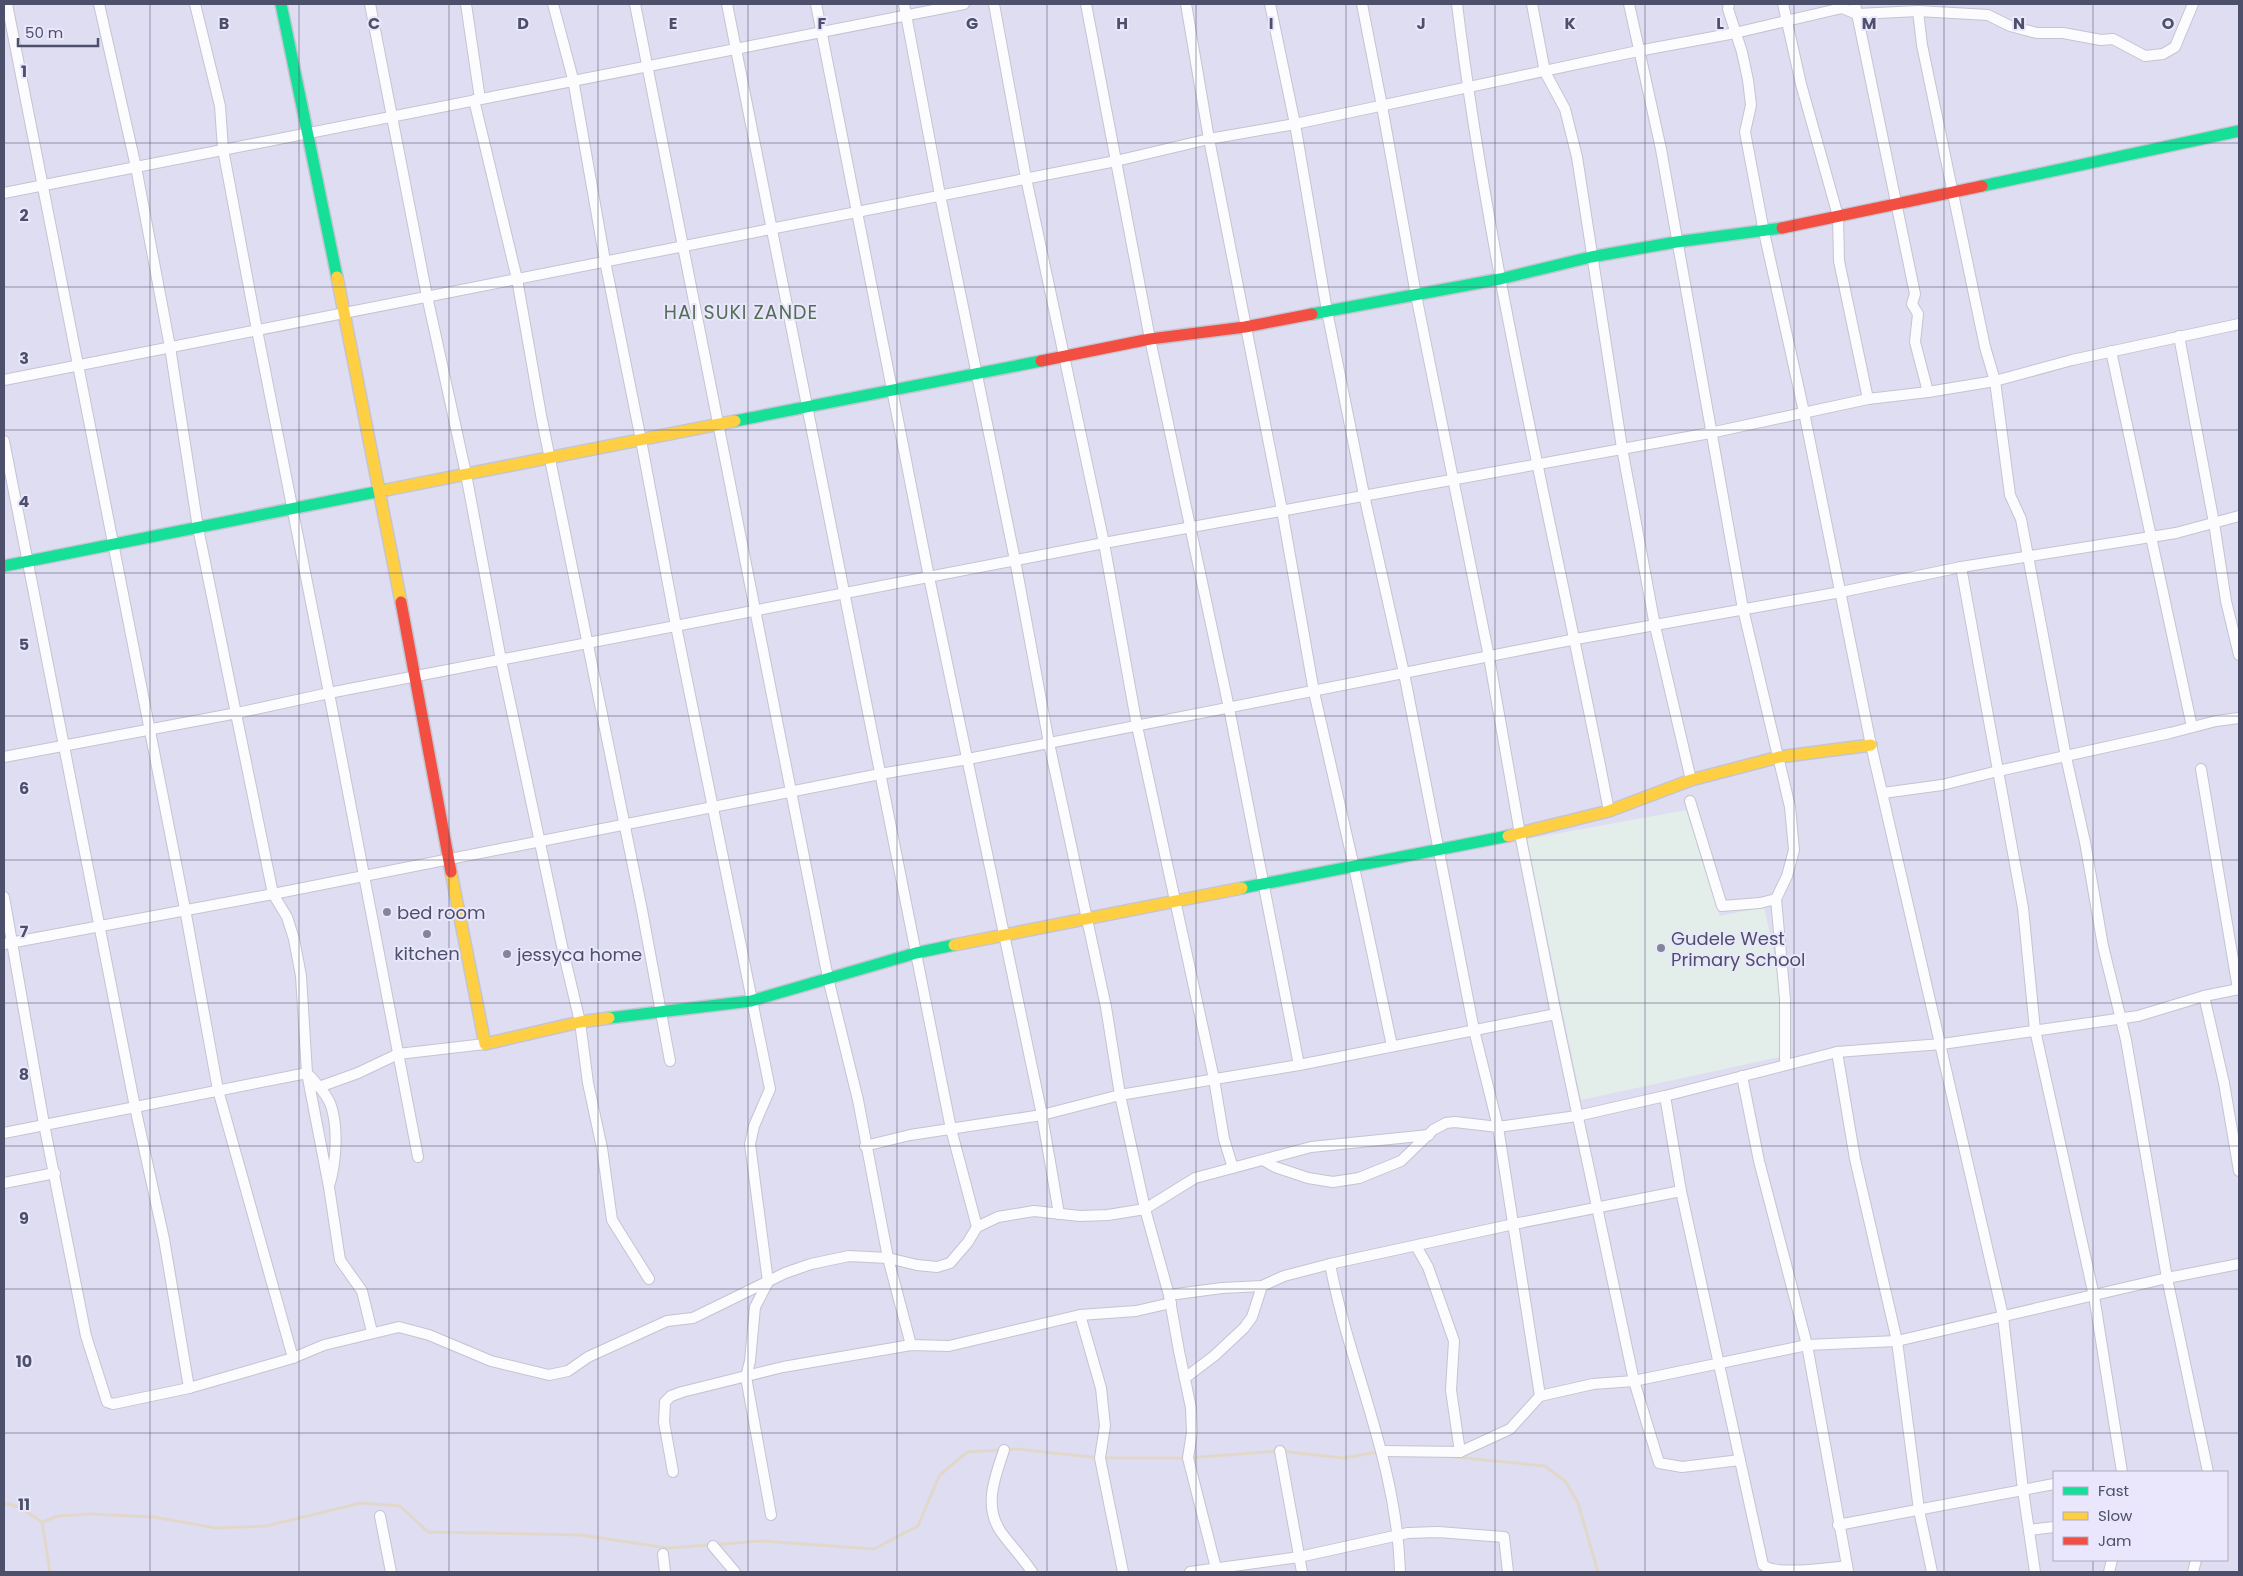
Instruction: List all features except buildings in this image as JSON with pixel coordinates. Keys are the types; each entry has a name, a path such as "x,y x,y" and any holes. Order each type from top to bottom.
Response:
{"street":[{"path":"7,4 150,728 218,1090 293,1358"},
{"path":"99,4 136,167 170,347 198,528 273,894 286,916 294,939 301,976 308,1073 330,1186 340,1260 362,1291 372,1332"},
{"path":"195,4 220,106 223,149 256,330 329,693 418,1157"},
{"path":"281,4 309,133 378,492 416,676 448,858 484,1044"},
{"path":"370,4 428,296 466,474 501,660 580,1022 588,1083 602,1148 612,1220 649,1279"},
{"path":"466,4 477,100 517,279 550,458 625,825 670,1061"},
{"path":"553,4 573,80 605,261 642,440 711,807 770,1089 754,1126 750,1144 768,1282 755,1307 750,1361 746,1377 771,1516"},
{"path":"635,4 718,424 757,610 790,792 828,978 858,1100 865,1146 888,1258 911,1345"},
{"path":"727,4 951,1129 977,1228"},
{"path":"816,4 929,577 1042,1114 1059,1214"},
{"path":"904,4 940,195 1015,560 1050,742 1086,920 1106,1007 1120,1095 1145,1209 1170,1299 1191,1408 1192,1432 1188,1458 1216,1570"},
{"path":"4,193 964,4"},
{"path":"994,4 1026,178 1104,542 1137,726 1214,1080 1224,1139 1232,1168"},
{"path":"1086,4 1150,338 1229,708 1298,1065"},
{"path":"1186,4 1209,139 1282,510 1314,692 1392,1046"},
{"path":"1270,4 1295,124 1327,311 1364,495 1404,673 1474,1030 1498,1127 1540,1396"},
{"path":"1362,4 1416,295 1489,657 1520,834 1577,1116 1634,1381 1659,1463 1682,1467 1740,1460"},
{"path":"1457,4 1467,88 1500,279 1576,639 1609,811"},
{"path":"1532,4 1545,72 1564,109 1574,147 1622,448 1655,626 1691,780"},
{"path":"1629,4 1661,149 1676,242 1743,609 1790,807 1794,850 1787,876 1776,899 1785,999 1785,1064"},
{"path":"1729,4 1728,9 1742,52 1748,80 1751,105 1745,132 1764,232 1804,412 1882,793 1942,1044 2003,1316 2023,1490 2035,1572"},
{"path":"1783,4 1785,20 1838,216 1839,261 1868,398"},
{"path":"4,380 1116,161 1209,139 1295,124 1638,51 1735,33 1842,8 1988,16 2010,26 2037,33 2063,33 2101,40 2113,39 2145,56 2163,54 2175,47 2193,4"},
{"path":"1856,9 1915,294 1912,304 1918,314 1916,342 1928,392"},
{"path":"1918,11 1922,45 1954,191 1985,347 1995,381 2010,495 2021,520 2066,757 2119,1018 2126,1040 2167,1278 2208,1471"},
{"path":"4,566 1150,338 1246,327 1500,279 1591,257 1676,242 1764,232 2239,131"},
{"path":"4,757 237,713 329,693 1104,542 1710,432 1868,398 1928,392 1995,381 2111,351 2239,324"},
{"path":"2179,336 2214,523 2226,601 2239,655"},
{"path":"2111,351 2192,727"},
{"path":"4,441 135,1107 164,1239 189,1388"},
{"path":"8,943 273,894 363,874 1314,692 1576,639 1841,592 1961,567 2028,558 2176,533 2239,516"},
{"path":"1961,567 2023,908 2035,1030 2094,1296 2122,1471"},
{"path":"1882,793 1942,785 2216,721 2239,718"},
{"path":"319,1087 358,1073 398,1054 484,1044 580,1022 751,1001 916,953 1005,934 1086,920 1176,900 1520,834 1609,811 1691,780 1779,757 1872,745"},
{"path":"1263,1160 1308,1178 1333,1182 1359,1178 1401,1162 1429,1135 1446,1124 1455,1122 1498,1127 1577,1116 1665,1096 1837,1052 1942,1044 2138,1016 2204,996 2239,989 2201,769"},
{"path":"1690,801 1722,906 1760,904 1776,899"},
{"path":"4,898 8,943 86,1336 107,1402 113,1404 189,1388 293,1358 324,1345 398,1327 429,1335 490,1361 549,1375 568,1371 588,1357 667,1321 693,1318 785,1273 811,1264 849,1256 888,1258 917,1265 937,1267 950,1263 977,1228 998,1217 1034,1211 1080,1216 1108,1216 1145,1209 1195,1178 1311,1147 1429,1135"},
{"path":"2204,996 2224,1084 2239,1171"},
{"path":"865,1146 910,1136 1042,1114 1120,1095 1298,1065 1556,1014"},
{"path":"1837,1052 1855,1159 1897,1341 1919,1510 1932,1572"},
{"path":"308,1073 332,1107 334,1171 330,1186"},
{"path":"4,1133 308,1073"},
{"path":"1665,1096 1681,1191 1763,1565 1767,1569 1793,1571 1847,1569 1807,1345 1759,1161 1742,1076"},
{"path":"4,1183 55,1173"},
{"path":"673,1472 664,1422 665,1402 671,1396 682,1392 784,1366 911,1345 949,1346 1080,1315 1136,1311 1170,1299 1238,1286 1262,1286 1284,1276 1330,1264 1514,1224 1681,1191"},
{"path":"1416,1246 1428,1267 1454,1342 1451,1390 1460,1452"},
{"path":"1330,1264 1344,1326 1382,1451 1399,1535 1400,1572"},
{"path":"1382,1451 1460,1452 1510,1429 1540,1396 1592,1384 1634,1381 1807,1345 1897,1341 2167,1278 2239,1264"},
{"path":"1184,1378 1214,1356 1228,1340 1244,1328 1252,1317 1262,1286"},
{"path":"1080,1315 1101,1388 1105,1426 1100,1458 1123,1572"},
{"path":"1004,1450 994,1480 992,1510 1000,1530 1032,1572"},
{"path":"1280,1451 1302,1572"},
{"path":"1838,1524 2053,1484"},
{"path":"380,1516 391,1572"},
{"path":"2028,1530 2053,1526"},
{"path":"1190,1572 1216,1570 1299,1557 1408,1533 1438,1532 1504,1536 1508,1572"},
{"path":"713,1546 735,1572"},
{"path":"663,1554 665,1572"}],"shaded area":[{"path":"4,4 2239,4 2239,1572 4,1572"},
{"name":"Gudele West Primary School","path":"1686,810 1720,916 1764,907 1780,980 1780,1057 1581,1100 1527,839"}],"waterway":[{"path":"50,1572 42,1522 58,1516 90,1514 154,1517 216,1528 266,1526 361,1503 400,1506 428,1532 581,1535 668,1548 762,1541 874,1549 918,1526 939,1476 967,1452 1017,1449 1100,1458 1188,1458 1280,1451 1343,1458 1380,1452"},
{"path":"1445,1456 1545,1466 1566,1482 1578,1503 1598,1572"},
{"path":"4,1503 19,1507 42,1522"}],"traffic: fast":[{"path":"281,4 337,277"},
{"path":"1982,186 2239,131"},
{"path":"1312,314 1500,279 1591,257 1676,242 1782,228"},
{"path":"735,421 1041,361"},
{"path":"4,566 386,490"},
{"path":"1242,888 1508,836"},
{"path":"609,1018 751,1001 916,953 954,945"}],"traffic: slow":[{"path":"337,277 401,602"},
{"path":"386,490 735,421"},
{"path":"1508,836 1609,811 1691,780 1779,757 1871,745"},
{"path":"451,872 485,1044 580,1022 609,1018"},
{"path":"954,945 1242,888"}],"traffic: jam":[{"path":"1782,228 1982,186"},
{"path":"1041,361 1150,339 1245,327 1312,314"},
{"path":"401,602 451,872"}],"place":[{"name":"bed room","path":"387,912"},
{"name":"kitchen","path":"427,934"},
{"name":"Gudele West Primary School","path":"1661,948"},
{"name":"jessyca home","path":"507,954"}],"district":[{"name":"HAI SUKI ZANDE","path":"741,312"}]}
